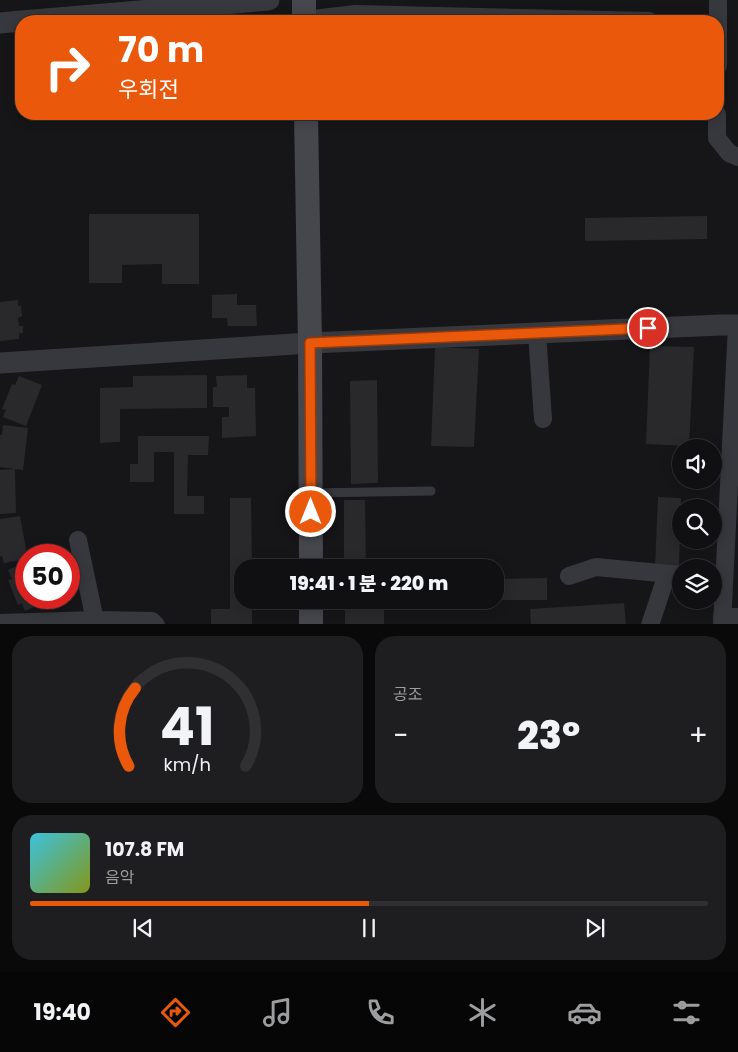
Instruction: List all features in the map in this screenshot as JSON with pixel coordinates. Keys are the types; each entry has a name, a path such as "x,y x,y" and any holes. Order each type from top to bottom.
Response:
{"main road":[{"path":"306,120 311,559"},
{"path":"311,609 311,624"}],"street":[{"path":"93,15 269,0"},
{"path":"718,0 718,15"},
{"path":"304,14 398,15"},
{"path":"0,23 15,22"},
{"path":"717,120 717,138 729,153 738,157"},
{"path":"0,363 310,343 738,325 720,559"},
{"path":"537,333 543,419"},
{"path":"78,540 96,622"},
{"path":"569,576 596,567 672,575"},
{"path":"650,624 672,579"},
{"path":"722,593 728,620"},
{"path":"0,624 152,620 156,624"}],"lane":[{"path":"311,494 431,491"}],"building":[{"path":"89,214 199,214 199,284 162,284 162,264 122,265 122,283 89,283"},
{"path":"707,216 707,239 585,241 585,218"},
{"path":"237,294 237,305 256,305 257,326 228,326 227,318 212,318 212,295"},
{"path":"18,300 22,316 18,318 19,326 23,326 23,333 19,333 19,339 0,341 0,302"},
{"path":"650,346 694,347 689,439 672,439 672,445 646,444"},
{"path":"435,347 479,349 474,447 431,446"},
{"path":"207,375 207,408 120,409 120,442 100,443 100,388 133,387 133,376"},
{"path":"247,375 247,388 255,388 256,436 222,438 222,417 229,417 229,407 213,407 213,387 217,387 216,376"},
{"path":"19,376 42,385 26,426 3,417 6,410 2,409 12,384 15,385"},
{"path":"377,380 378,483 351,484 350,381"},
{"path":"3,425 28,428 23,470 0,467 0,435 2,435"},
{"path":"138,436 209,436 208,455 188,455 187,496 204,496 204,514 174,514 174,452 154,452 154,482 130,482 130,464 138,464"},
{"path":"15,469 16,513 0,514 0,470"},
{"path":"658,497 681,498 672,499 672,549 680,549 679,559 672,559 672,567 655,567"},
{"path":"230,498 251,498 252,559 234,559 234,609 252,609 252,624 211,624 211,609 230,609"},
{"path":"344,500 365,500 366,559 344,559"},
{"path":"20,516 25,544 15,544 15,561 4,563 2,556 0,556 0,519"},
{"path":"15,567 15,598 8,580 12,579 8,570"},
{"path":"547,578 547,600 504,600 504,579"},
{"path":"624,603 626,624 531,624 530,609"},
{"path":"345,609 384,609 384,624 345,624"}],"route":[{"path":"311,512 310,343 648,328"}]}
